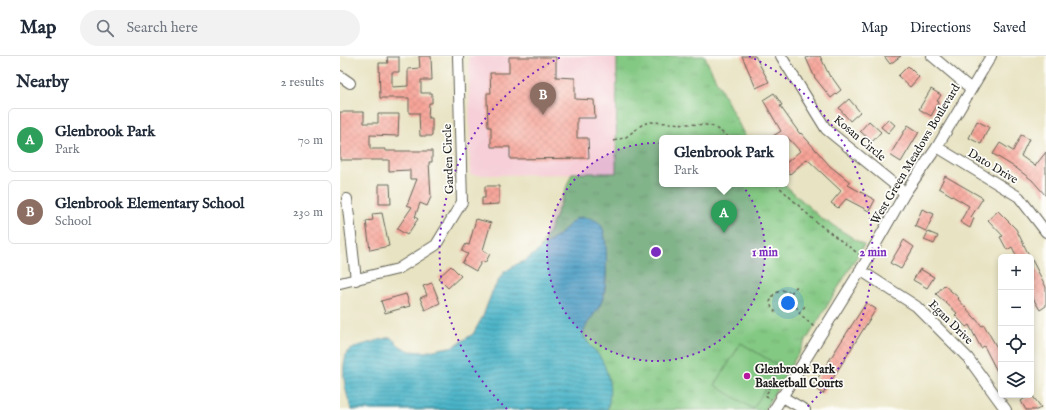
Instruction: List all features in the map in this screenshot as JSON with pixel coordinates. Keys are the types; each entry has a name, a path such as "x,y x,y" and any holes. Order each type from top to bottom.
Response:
{"street":[{"name":"Garden Circle","path":"340,283 398,269 436,245 462,202 458,56"},
{"name":"Kosan Circle","path":"781,56 826,129 905,193"},
{"path":"932,56 970,88"},
{"name":"West Green Meadows Boulevard","path":"778,403 862,267 905,193 937,147 970,88 991,56"},
{"path":"340,76 350,83"},
{"name":"Dato Drive","path":"937,147 1019,197 1046,232"},
{"path":"347,199 356,280"},
{"name":"Egan Drive","path":"862,267 916,306 968,358 1006,410"},
{"path":"778,403 805,410"}],"path":[{"path":"614,141 626,137 643,124 651,122 706,125 714,127 726,135"},
{"path":"779,187 816,222 860,254 862,267"},
{"path":"791,293 796,288 800,289"},
{"path":"776,312 772,310 770,302 774,294 782,290 791,293 799,313 809,324 822,332"},
{"path":"799,313 807,304"},
{"path":"767,387 770,389 765,395 778,403"}],"shaded area":[{"path":"469,56 616,56 616,174 470,175"}],"green space":[{"path":"617,56 705,56 744,135 659,135 659,187 787,187 821,218 864,245 764,410 607,410 583,331 599,307 605,292 606,266 604,232 575,219 560,234 539,250 552,225 572,173 616,173"},
{"name":"Glenbrook Park Basketball Courts","path":"741,343 779,366 753,409 715,385"}],"water":[{"path":"582,217 597,221 604,231 606,272 603,298 586,326 583,335 601,359 607,373 610,396 607,410 352,410 344,381 344,366 347,352 358,346 390,337 400,346 410,351 424,352 454,346 473,334 483,316 492,292 503,273 525,261 560,234 575,219"}],"building":[{"path":"419,56 431,56 432,80 421,80 421,93 432,93 432,103 429,103 428,118 432,118 432,136 420,136 419,113 409,113 409,98 380,98 379,63 388,63 387,57 399,57 399,72 392,72 392,87 408,86 408,69 420,68"},
{"path":"742,56 755,56 769,82 756,88"},
{"path":"811,56 820,56 830,77 831,76 841,90 831,98 815,78 806,58"},
{"path":"884,56 901,56 890,64"},
{"path":"509,57 556,57 556,77 575,78 575,99 594,100 595,118 577,118 577,138 588,138 589,158 510,159 510,147 491,147 491,127 488,127 487,98 487,93 491,93 490,73 509,73"},
{"path":"908,66 919,77 910,87 898,76"},
{"path":"931,89 941,95 937,101 939,102 931,116 919,109"},
{"path":"774,93 782,105 780,106 800,134 801,133 830,166 850,182 848,185 875,200 869,211 846,199 838,208 831,203 841,191 807,159 790,174 789,160 800,151 789,139 789,135 775,135 781,131 763,100"},
{"path":"849,99 860,112 850,121 839,108"},
{"path":"340,112 364,112 364,123 378,123 378,114 399,114 398,136 370,135 370,149 385,149 385,151 432,151 432,162 429,162 431,197 427,206 420,203 415,217 418,219 407,235 397,229 412,207 407,205 417,179 410,179 410,170 389,171 389,160 340,160"},
{"path":"888,119 895,125 888,133 881,127"},
{"path":"869,121 881,132 872,142 860,131"},
{"path":"977,121 989,127 981,144 969,138"},
{"path":"908,125 919,132 901,162 890,155"},
{"path":"1021,135 1029,139 1021,156 1035,166 1046,152 1046,196 1032,180 993,154 1000,143 1013,151"},
{"path":"945,176 983,198 971,217 974,218 970,228 960,222 969,206 939,188"},
{"path":"379,184 390,184 391,204 379,204"},
{"path":"485,186 499,186 499,204 482,205 482,198 485,198"},
{"path":"922,209 934,214 926,231 915,226"},
{"path":"998,211 1016,229 1028,254 1016,254 1012,247 1007,250 1000,237 1003,236 988,220"},
{"path":"382,213 389,246 370,250 366,221 373,220 372,214"},
{"path":"476,219 491,223 483,250 490,254 485,263 482,261 476,271 462,263 468,254 462,251 466,244 469,245"},
{"path":"928,232 938,236 934,244 924,240"},
{"path":"904,240 914,247 901,269 890,263"},
{"path":"1034,264 1046,287 1046,306 1040,310 1034,300"},
{"path":"451,266 461,276 448,288 438,278"},
{"path":"920,269 934,277 927,288 913,280"},
{"path":"432,283 440,303 425,310 420,298 427,295 423,286"},
{"path":"944,285 959,298 958,299 982,326 984,325 998,349 998,373 984,346 981,348 969,325 966,327 955,315 957,313 936,294"},
{"path":"406,294 410,306 385,313 381,301"},
{"path":"866,303 876,309 823,394 812,387"},
{"path":"1025,398 1034,398 1041,407 1037,410 1026,410 1021,401"}],"place":[{"name":"Glenbrook Elementary School","path":"543,115"},
{"name":"Glenbrook Park","path":"724,233"},
{"name":"Glenbrook Park Basketball Courts","path":"747,376"}]}
